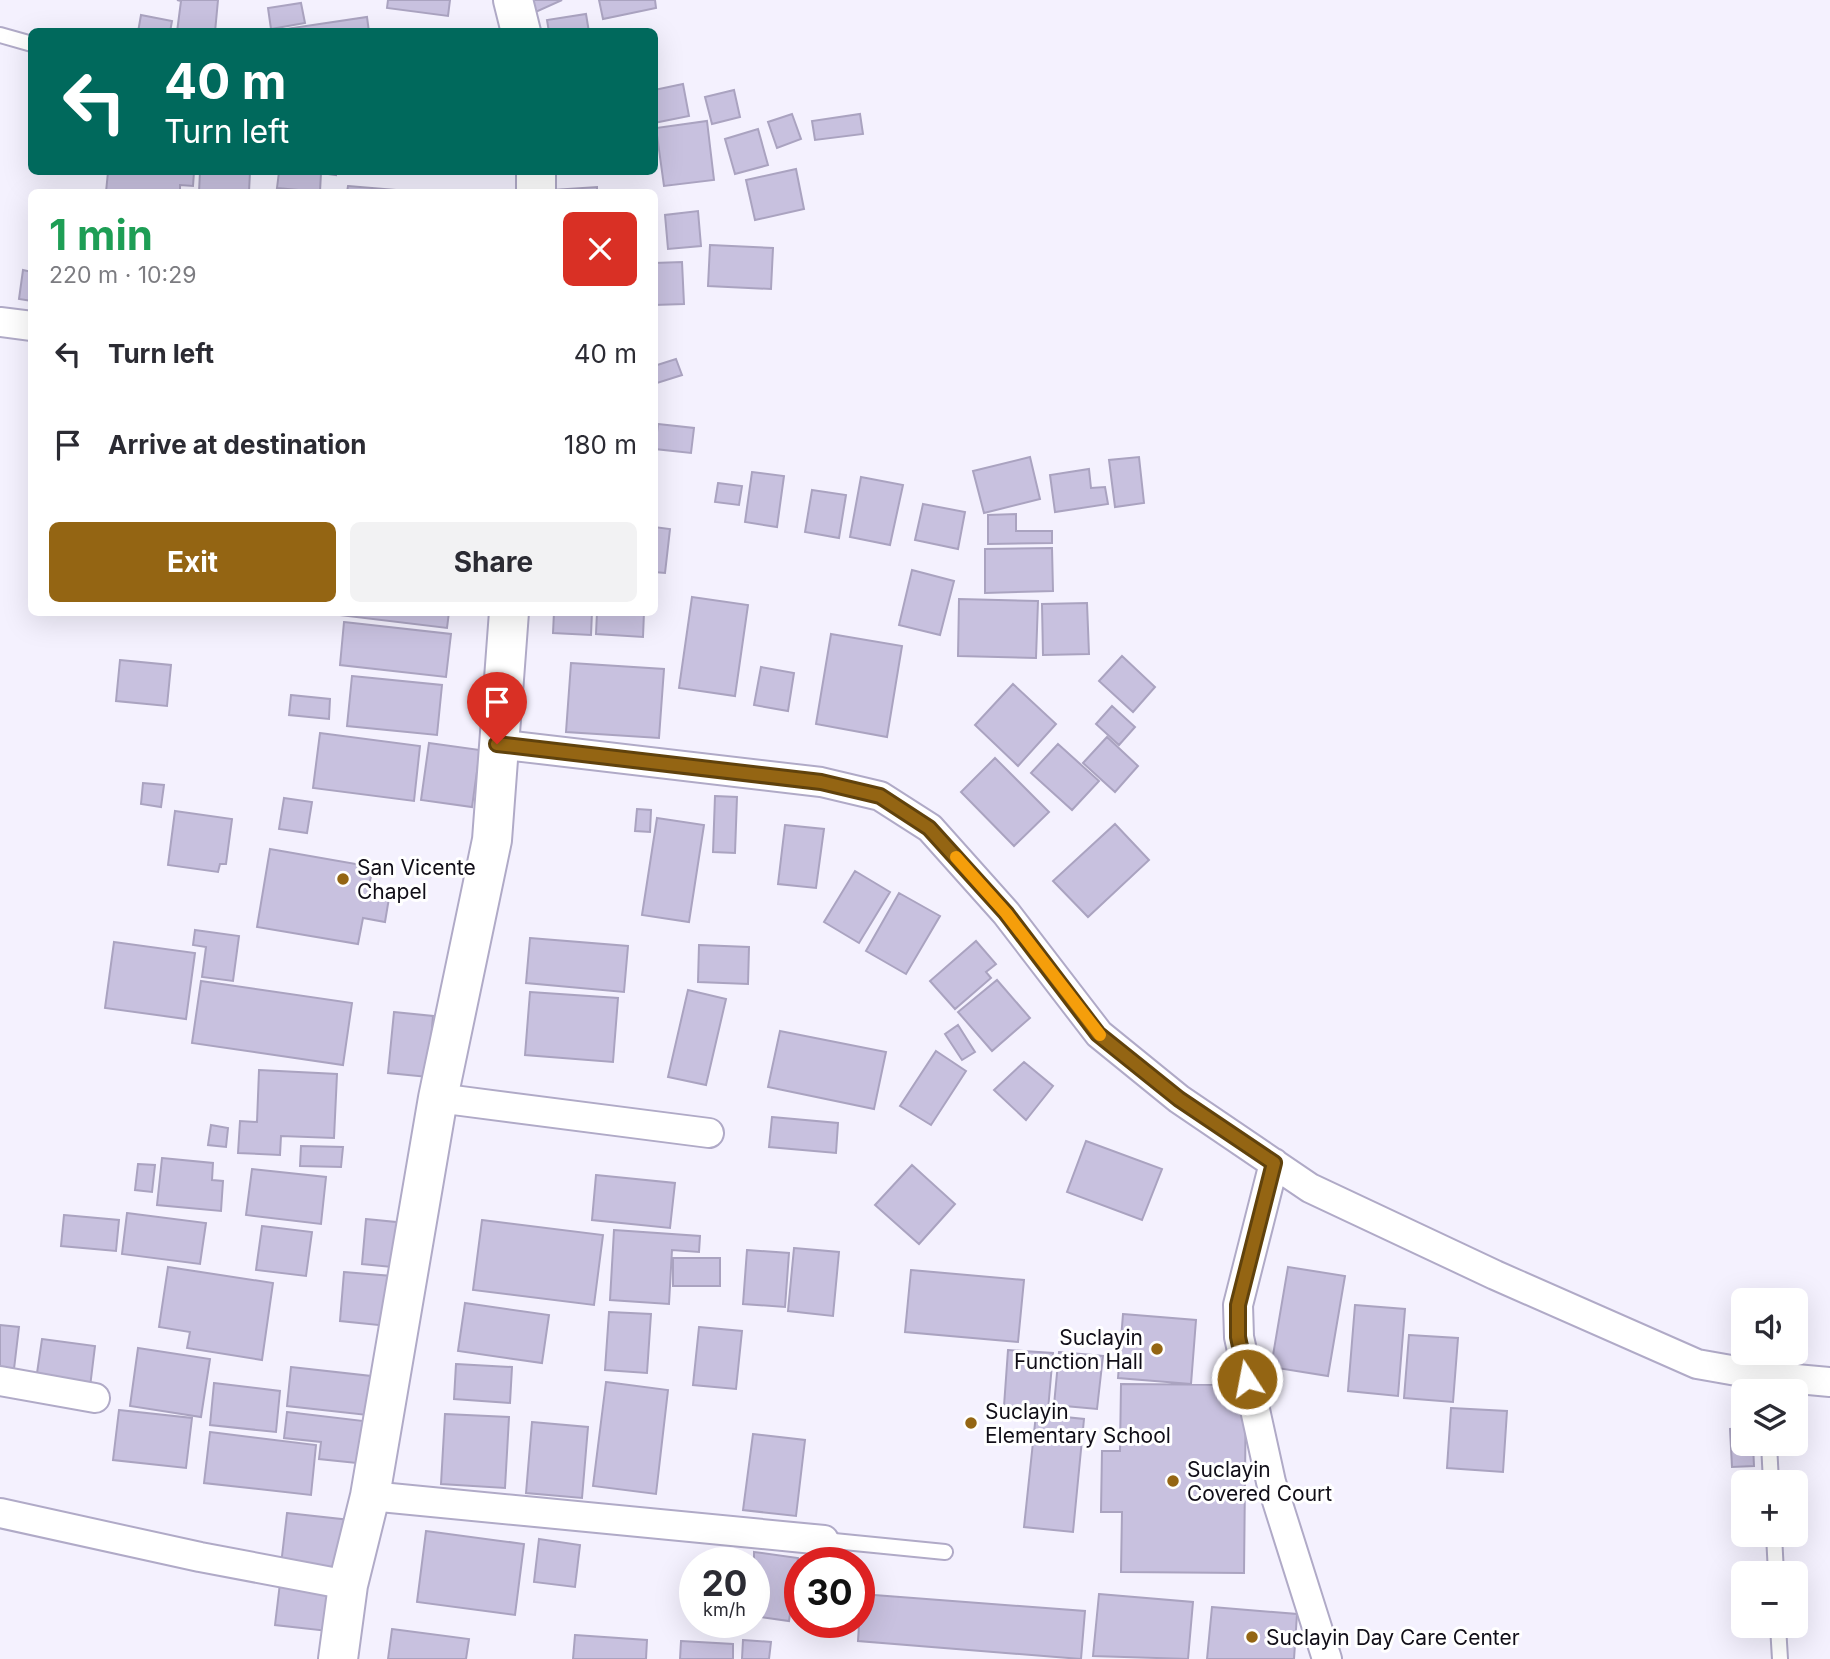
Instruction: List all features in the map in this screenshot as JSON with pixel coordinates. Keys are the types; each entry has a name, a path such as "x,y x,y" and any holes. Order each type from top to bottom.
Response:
{"street":[{"path":"513,0 520,28"},
{"path":"0,322 28,326"},
{"path":"338,1659 348,1585 370,1496 438,1098 492,840 497,744 509,616"},
{"path":"497,744 821,782 880,796 929,828 1006,913 1098,1034 1179,1099 1310,1188 1495,1275 1697,1364 1749,1379"},
{"path":"438,1098 709,1133"},
{"path":"1274,1163 1238,1305 1238,1337 1271,1482 1327,1659"},
{"path":"0,1381 95,1398"},
{"path":"1808,1383 1830,1382"},
{"path":"370,1496 824,1541"},
{"path":"0,1513 200,1557 348,1585"}],"lane":[{"path":"0,35 28,43"},
{"path":"824,1541 945,1552"},
{"path":"1779,1638 1780,1659"}],"building":[{"path":"177,0 218,0 215,28 178,28 181,1"},
{"path":"388,0 450,0 448,16 387,8"},
{"path":"522,0 562,0 529,15"},
{"path":"599,0 655,0 656,8 603,19"},
{"path":"301,3 305,23 271,28 268,8"},
{"path":"586,14 588,28 548,28 547,20"},
{"path":"141,15 172,21 171,28 139,28"},
{"path":"367,17 368,28 292,28"},
{"path":"683,84 689,116 658,122 658,89"},
{"path":"734,90 740,117 712,124 705,97"},
{"path":"792,114 801,139 777,148 768,122"},
{"path":"860,114 863,134 815,140 812,121"},
{"path":"707,121 714,180 664,186 658,128"},
{"path":"758,129 768,165 735,174 725,139"},
{"path":"796,169 804,209 755,220 746,180"},
{"path":"108,175 194,175 193,186 180,185 180,189 106,189"},
{"path":"200,175 250,175 249,189 199,189"},
{"path":"279,175 321,175 320,189 277,188"},
{"path":"348,186 384,189 348,189"},
{"path":"698,211 701,246 668,249 665,215"},
{"path":"710,245 773,248 771,289 708,286"},
{"path":"682,262 684,304 658,305 658,263"},
{"path":"23,270 28,271 28,300 19,299"},
{"path":"676,359 682,375 658,383 658,365"},
{"path":"658,424 694,428 691,453 658,449"},
{"path":"1030,457 1040,499 984,513 973,471"},
{"path":"1139,457 1144,503 1115,507 1109,460"},
{"path":"1089,469 1091,488 1105,487 1108,504 1055,512 1050,475"},
{"path":"752,472 784,476 777,527 745,522"},
{"path":"861,477 903,485 890,545 850,537"},
{"path":"718,483 742,486 739,505 715,502"},
{"path":"812,490 846,495 839,538 805,532"},
{"path":"923,504 965,512 958,549 915,540"},
{"path":"1016,514 1016,531 1052,531 1052,543 988,544 988,515"},
{"path":"658,528 670,529 665,573 658,572"},
{"path":"1052,548 1053,591 985,593 985,549"},
{"path":"912,570 954,581 940,635 899,625"},
{"path":"692,597 748,605 735,696 679,688"},
{"path":"959,599 1038,601 1036,658 958,656"},
{"path":"1087,603 1089,654 1043,655 1042,604"},
{"path":"348,616 448,616 447,628"},
{"path":"554,616 592,616 591,635 553,633"},
{"path":"597,616 644,616 643,637 596,634"},
{"path":"344,622 451,634 446,677 340,665"},
{"path":"831,634 902,646 887,737 816,724"},
{"path":"1122,656 1155,687 1133,712 1099,681"},
{"path":"120,660 171,665 167,706 116,701"},
{"path":"571,663 664,669 659,738 566,732"},
{"path":"761,667 794,673 788,711 754,705"},
{"path":"352,676 442,685 437,735 347,726"},
{"path":"1013,684 1056,724 1018,766 975,725"},
{"path":"291,695 330,699 329,719 289,715"},
{"path":"1112,706 1135,727 1119,745 1096,724"},
{"path":"320,733 420,746 414,801 313,788"},
{"path":"1107,737 1138,766 1115,792 1083,763"},
{"path":"429,743 480,750 472,807 421,800"},
{"path":"1058,744 1099,781 1072,810 1031,773"},
{"path":"995,758 1049,812 1014,846 961,792"},
{"path":"143,783 164,785 161,807 141,804"},
{"path":"715,796 737,797 735,853 713,852"},
{"path":"284,798 312,802 307,833 279,829"},
{"path":"637,809 651,810 650,832 635,831"},
{"path":"175,811 232,819 226,864 220,864 218,872 168,865"},
{"path":"657,818 704,825 689,922 642,915"},
{"path":"1115,824 1149,860 1088,917 1053,881"},
{"path":"785,825 824,829 816,888 778,884"},
{"path":"270,849 373,867 367,895 389,898 385,922 363,918 358,944 257,927"},
{"path":"855,871 890,892 859,943 824,922"},
{"path":"899,893 940,916 906,974 866,951"},
{"path":"195,930 239,936 233,981 202,977 206,947 193,945"},
{"path":"530,938 628,946 624,992 526,983"},
{"path":"976,941 996,964 986,972 991,978 955,1009 930,981"},
{"path":"114,942 195,953 186,1019 105,1008"},
{"path":"699,945 749,947 748,984 698,982"},
{"path":"997,980 1030,1018 992,1051 958,1012"},
{"path":"201,981 352,1003 343,1065 192,1043"},
{"path":"688,990 726,999 706,1085 668,1077"},
{"path":"530,992 618,998 613,1062 525,1055"},
{"path":"394,1012 433,1016 428,1077 388,1073"},
{"path":"958,1025 975,1052 962,1060 945,1034"},
{"path":"780,1031 886,1052 874,1109 768,1087"},
{"path":"936,1051 966,1071 931,1125 900,1106"},
{"path":"1024,1062 1053,1086 1026,1120 994,1090"},
{"path":"259,1070 337,1074 334,1138 281,1136 280,1155 238,1153 240,1121 257,1122"},
{"path":"772,1117 838,1123 836,1153 769,1147"},
{"path":"211,1125 228,1128 226,1147 208,1145"},
{"path":"1086,1141 1162,1169 1142,1220 1067,1192"},
{"path":"301,1146 343,1147 341,1167 300,1166"},
{"path":"162,1158 213,1163 212,1180 223,1181 221,1211 157,1205"},
{"path":"138,1164 155,1165 152,1192 135,1190"},
{"path":"912,1165 955,1204 919,1244 875,1205"},
{"path":"252,1169 326,1177 321,1224 246,1215"},
{"path":"596,1175 675,1183 670,1228 592,1220"},
{"path":"127,1213 206,1223 200,1264 122,1254"},
{"path":"64,1215 119,1220 116,1251 61,1246"},
{"path":"366,1219 406,1223 402,1268 362,1264"},
{"path":"482,1220 603,1235 594,1305 473,1290"},
{"path":"262,1226 312,1232 306,1276 256,1270"},
{"path":"614,1230 700,1236 699,1252 672,1250 669,1304 610,1300"},
{"path":"794,1248 839,1252 833,1316 788,1311"},
{"path":"747,1250 789,1253 785,1307 743,1304"},
{"path":"673,1258 720,1258 720,1286 673,1286"},
{"path":"168,1267 273,1283 262,1360 187,1348 190,1332 159,1327"},
{"path":"1288,1267 1345,1276 1328,1376 1271,1367"},
{"path":"911,1270 1024,1280 1018,1342 905,1332"},
{"path":"344,1272 392,1276 388,1326 340,1321"},
{"path":"465,1303 549,1315 542,1363 458,1351"},
{"path":"1355,1305 1405,1309 1398,1396 1348,1391"},
{"path":"609,1312 651,1314 647,1373 605,1370"},
{"name":"Suclayin Function Hall","path":"1123,1314 1196,1320 1191,1384 1118,1378"},
{"path":"0,1325 19,1327 14,1369 0,1368"},
{"path":"699,1327 742,1331 736,1389 693,1385"},
{"path":"1409,1335 1458,1338 1453,1402 1404,1398"},
{"path":"42,1339 95,1346 90,1387 36,1380"},
{"path":"138,1348 210,1359 201,1417 130,1406"},
{"path":"1008,1350 1053,1353 1048,1410 1004,1406"},
{"path":"1059,1352 1103,1356 1097,1409 1054,1405"},
{"path":"456,1364 512,1367 510,1403 454,1399"},
{"path":"291,1367 380,1377 376,1416 287,1406"},
{"path":"606,1382 668,1390 656,1494 593,1486"},
{"path":"214,1383 280,1391 276,1432 210,1425"},
{"name":"Suclayin Covered Court","path":"1121,1384 1246,1385 1244,1573 1121,1572 1122,1512 1101,1512 1102,1451 1120,1451"},
{"path":"1451,1408 1507,1411 1503,1472 1447,1468"},
{"path":"119,1410 192,1418 186,1468 113,1460"},
{"path":"287,1412 372,1422 366,1464 319,1459 321,1442 284,1438"},
{"path":"445,1414 509,1417 505,1488 441,1484"},
{"path":"1036,1414 1084,1419 1073,1532 1024,1527"},
{"path":"532,1422 588,1427 582,1498 526,1493"},
{"path":"210,1432 316,1445 311,1495 204,1483"},
{"path":"753,1434 805,1440 796,1516 743,1510"},
{"path":"1731,1456 1754,1456 1754,1466 1732,1467"},
{"path":"287,1513 350,1520 345,1573 281,1565"},
{"path":"426,1531 524,1544 515,1615 417,1602"},
{"path":"539,1539 580,1545 575,1587 534,1582"},
{"path":"770,1554 784,1556 784,1620 770,1618"},
{"path":"280,1583 333,1589 328,1631 275,1625"},
{"path":"1099,1594 1193,1602 1188,1659 1093,1656"},
{"path":"875,1595 1085,1611 1081,1659 858,1641 858,1638 875,1638"},
{"name":"Suclayin Day Care Center","path":"1212,1607 1297,1614 1294,1659 1207,1659"},
{"path":"392,1629 469,1639 466,1659 388,1659"},
{"path":"575,1635 647,1640 646,1659 573,1659"},
{"path":"743,1640 771,1642 769,1659 742,1659"},
{"path":"681,1641 733,1644 733,1659 680,1659"}],"slow traffic":[{"path":"956,857 1006,913 1100,1035"}],"place":[{"name":"San Vicente Chapel","path":"343,879"},
{"name":"Suclayin Function Hall","path":"1157,1349"},
{"name":"Suclayin Elementary School","path":"971,1423"},
{"name":"Suclayin Covered Court","path":"1173,1481"},
{"name":"Suclayin Day Care Center","path":"1252,1637"}],"route":[{"path":"497,744 821,782 880,796 929,828 1006,913 1098,1034 1179,1099 1274,1163 1238,1305 1238,1337 1247,1379"}]}
